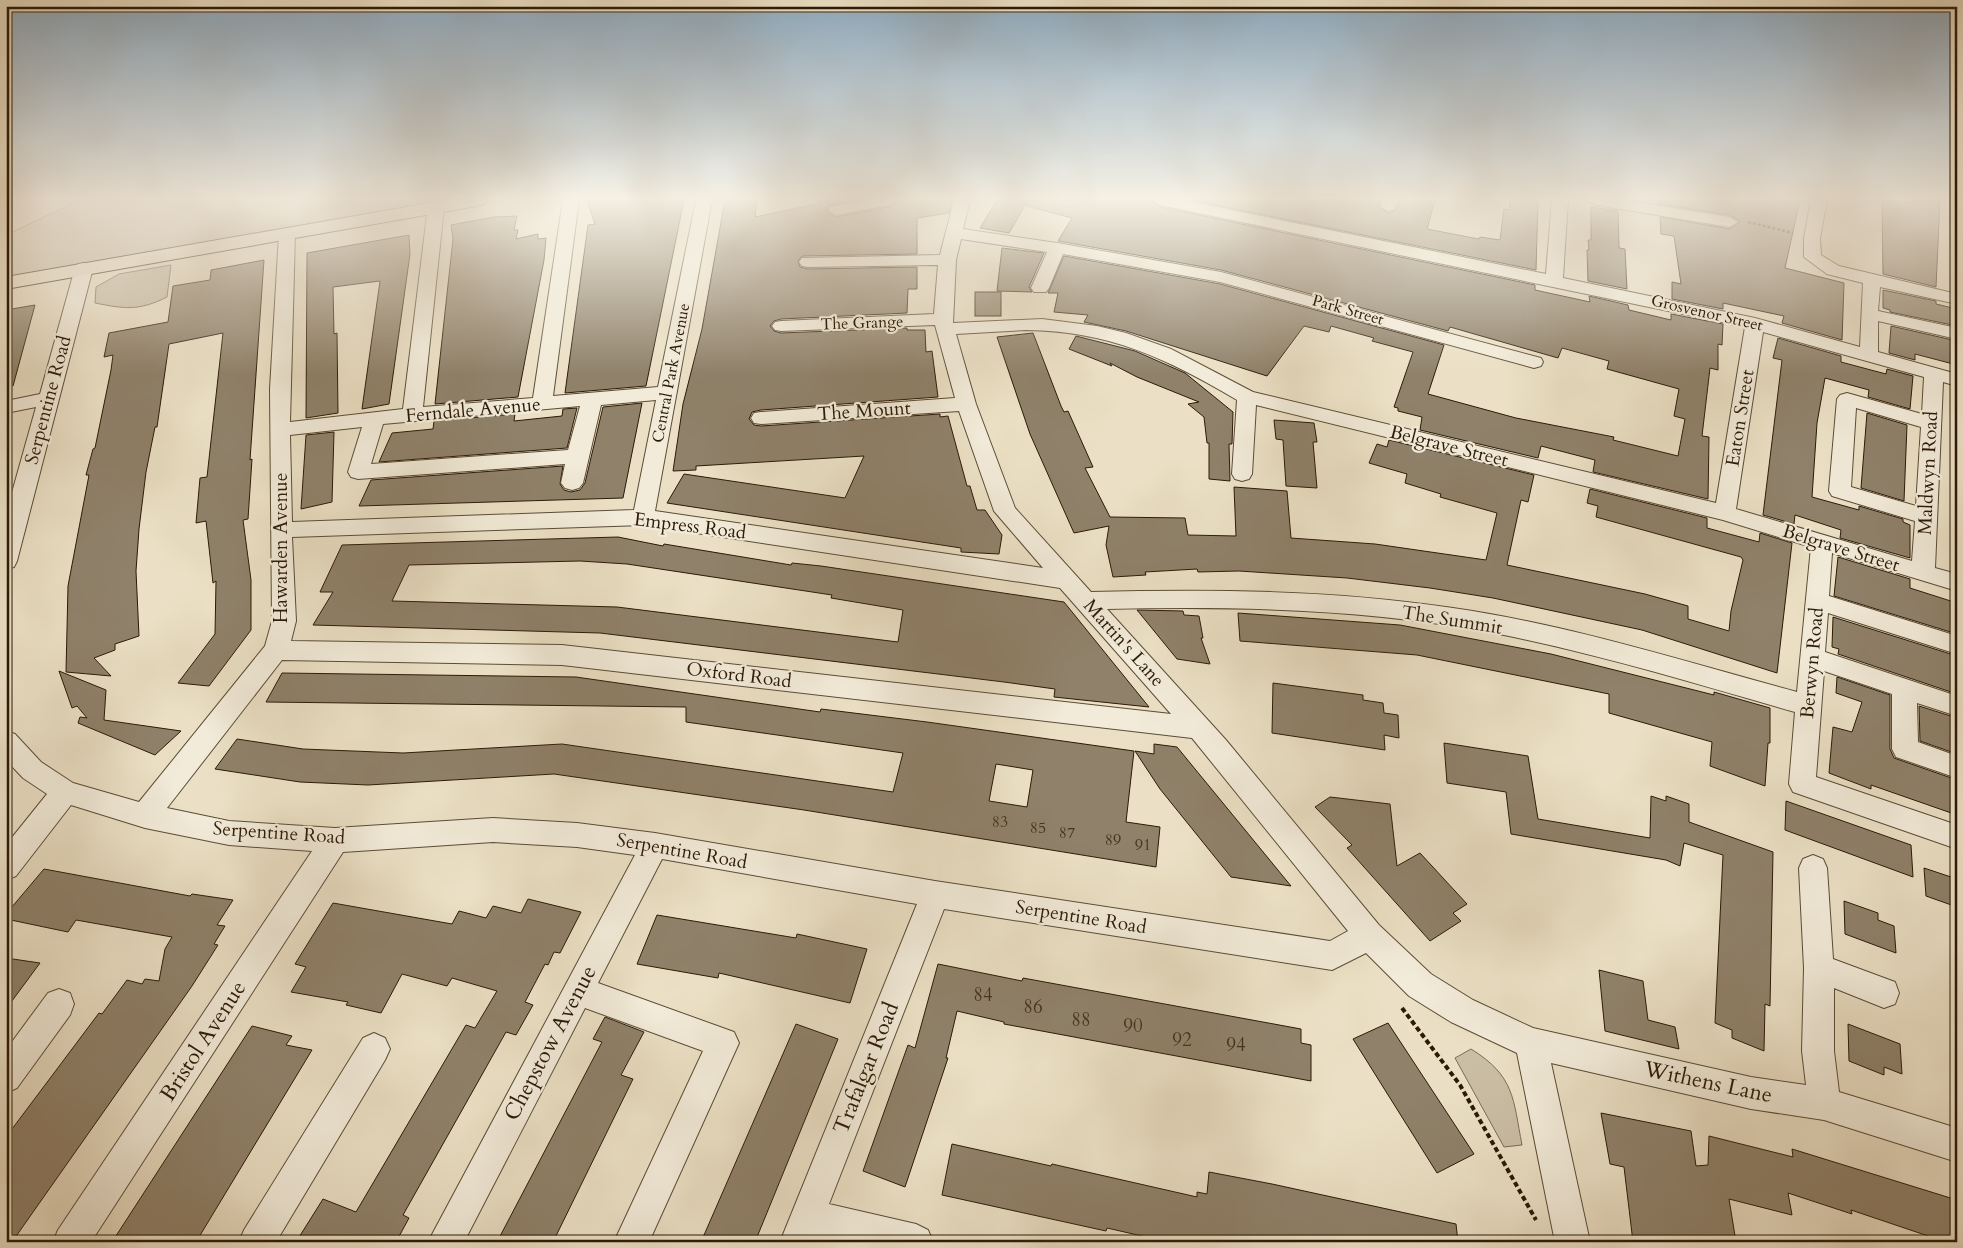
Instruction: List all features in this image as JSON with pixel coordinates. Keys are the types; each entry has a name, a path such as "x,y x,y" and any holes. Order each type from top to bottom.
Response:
{"main road":[{"path":"6,283 142,258"}],"street":[{"name":"Hawarden Avenue","path":"145,816 276,650 284,621 280,389 286,258"},
{"path":"412,414 430,258"},
{"path":"542,404 563,258"},
{"name":"Central Park Avenue","path":"643,518 693,258"},
{"path":"1040,288 1053,258"},
{"name":"Park Street","path":"1115,258 1221,277 1323,303 1534,362"},
{"name":"Grosvenor Street","path":"1450,258 1755,323 1957,380"},
{"path":"1554,279 1556,258"},
{"path":"1815,258 1833,270 1957,299 1957,288"},
{"path":"808,262 947,260"},
{"name":"Martin's Lane","path":"947,260 944,324 966,404 1005,511 1200,728 1369,935 1420,985 1462,1011"},
{"name":"Serpentine Road","path":"6,561 84,268"},
{"path":"1869,356 1869,314 1872,280"},
{"path":"1869,314 1957,334"},
{"name":"Eaton Street","path":"1725,513 1755,323"},
{"name":"The Grange","path":"781,326 944,324"},
{"name":"Belgrave Street","path":"944,324 1074,327 1103,332 1140,344 1176,359 1247,396 1725,513 1957,583"},
{"name":"Maldwyn Road","path":"1923,573 1934,374"},
{"name":"Ferndale Avenue","path":"281,430 412,414 666,393"},
{"path":"1242,474 1247,396"},
{"path":"6,407 49,398"},
{"path":"1927,517 1840,491 1847,399 1930,423"},
{"path":"572,483 592,400"},
{"name":"The Mount","path":"762,418 966,404"},
{"path":"374,419 358,472 577,456"},
{"name":"Empress Road","path":"281,530 643,518 1066,580"},
{"name":"Berwyn Road","path":"1822,543 1802,784 1957,837"},
{"name":"The Summit","path":"1087,601 1189,598 1323,603 1453,617 1580,643 1808,704"},
{"path":"1817,601 1957,645"},
{"name":"Oxford Road","path":"276,650 562,655 1200,728"},
{"path":"1813,658 1957,706"},
{"path":"1904,688 1905,749 1957,767"},
{"name":"Serpentine Road","path":"6,742 32,770 65,792 145,816 229,832 335,840 493,830 577,834 656,845 935,894 1332,956 1369,935"},
{"path":"6,867 65,792"},
{"name":"Bristol Avenue","path":"70,1242 335,840"},
{"name":"Chepstow Avenue","path":"445,1242 656,845"},
{"path":"1814,868 1819,968 1818,1052 1824,1104"},
{"name":"Trafalgar Road","path":"802,1229 935,894"},
{"path":"1819,968 1884,992"},
{"path":"578,992 723,1043 631,1242"},
{"path":"6,1077 59,1004"},
{"name":"Withens Lane","path":"1462,1011 1531,1043 1751,1093 1824,1104 1957,1145"},
{"path":"1531,1043 1573,1242"},
{"path":"256,1242 374,1049"},
{"path":"802,1229 916,1242"}],"path":[{"path":"1401,1006 1460,1085 1539,1225"}],"shaded area":[{"path":"6,258 113,258 6,277"},
{"path":"171,265 167,297 157,302 132,308 95,303 96,287 119,274"},
{"path":"1471,1049 1496,1069 1510,1090 1522,1145 1504,1147 1455,1058"}],"building":[{"path":"307,258 409,258 389,404 362,409 380,281 333,287 334,334 337,333 338,413 306,418"},
{"path":"451,258 544,258 518,397 435,404"},
{"path":"583,258 672,258 646,386 565,393"},
{"path":"715,258 800,258 798,261 800,267 808,269 917,267 917,289 908,289 907,313 781,319 774,321 770,326 774,331 781,333 907,328 907,330 925,330 926,352 932,351 938,397 761,410 752,412 749,419 754,425 761,426 940,414 940,417 948,416 967,486 970,486 977,510 985,510 1002,535 999,554 961,552 961,548 667,503 684,474 845,498 864,456 696,466 696,470 673,471 683,404 702,329"},
{"path":"1001,258 1042,258 1029,287 1032,292 997,291"},
{"path":"1063,258 1076,258 1220,284 1444,345 1428,394 1516,418 1614,437 1613,440 1678,456 1685,419 1674,416 1679,389 1607,369 1609,361 1562,348 1558,358 1450,327 1448,331 1221,270 1155,258 1406,258 1535,285 1535,290 1590,302 1589,296 1628,305 1629,310 1671,320 1671,314 1723,324 1722,345 1718,344 1718,370 1710,368 1702,436 1709,437 1708,499 1593,472 1595,460 1541,446 1538,458 1420,430 1422,417 1398,411 1398,408 1394,407 1413,352 1372,341 1374,338 1331,326 1329,332 1304,326 1267,376 1126,331 1084,322 1088,315 1054,312 1058,293 1048,293"},
{"path":"1478,258 1536,258 1536,270"},
{"path":"1587,258 1625,258 1627,289 1588,281"},
{"path":"1677,258 1787,258 1785,268 1844,283 1842,340 1782,323 1784,316 1723,303 1723,309 1672,299 1672,282 1681,284"},
{"path":"1883,258 1937,258 1936,287 1883,274"},
{"path":"264,260 250,460 252,459 248,519 243,520 251,580 251,630 209,686 178,683 215,634 216,581 213,583 206,521 196,523 200,478 207,477 223,333 169,344 157,427 155,427 146,472 139,529 136,571 139,636 115,644 115,650 94,658 111,676 66,672 68,586 89,475 86,475 93,449 95,448 111,370 113,355 104,357 109,333 168,322 173,286 210,280 211,270"},
{"path":"1883,290 1936,301 1936,304 1957,309 1957,326 1890,312 1890,310 1883,308"},
{"path":"975,292 1001,292 1001,316 975,316"},
{"path":"35,305 13,386 6,385 6,310"},
{"path":"1891,326 1957,341 1957,365 1915,354 1915,360 1889,353"},
{"path":"1033,333 1061,406 1064,412 1068,411 1093,467 1085,468 1110,517 1185,518 1188,535 1236,536 1234,487 1287,491 1291,538 1375,544 1486,560 1497,513 1440,497 1441,494 1405,483 1407,474 1369,463 1377,444 1387,447 1389,440 1534,475 1528,502 1521,500 1507,565 1645,594 1688,606 1688,619 1729,631 1731,611 1743,560 1741,557 1596,517 1598,506 1587,503 1590,489 1707,518 1707,528 1759,542 1760,533 1792,543 1777,673 1642,630 1493,598 1430,588 1347,578 1239,571 1198,572 1197,569 1145,572 1146,575 1113,577 1106,545 1109,526 1074,533 1030,434 997,337"},
{"path":"1076,336 1135,351 1185,373 1233,412 1232,444 1229,444 1230,481 1209,479 1209,443 1207,443 1204,417 1188,404 1199,402 1137,377 1110,363 1112,366 1069,349"},
{"path":"1778,338 1841,356 1841,362 1886,374 1887,369 1913,376 1910,409 1868,397 1869,390 1825,378 1817,423 1812,497 1859,510 1859,506 1903,519 1903,522 1910,525 1910,558 1840,538 1841,530 1795,515 1794,524 1763,515 1782,360 1773,358"},
{"path":"642,403 623,498 359,506 371,480 563,466 560,484 564,490 571,492 580,490 585,483 603,407"},
{"path":"577,408 567,448 379,462 392,433 433,429 434,421 515,414 514,421 562,416 563,409"},
{"path":"1867,413 1907,425 1904,501 1861,488"},
{"path":"1274,420 1314,423 1317,442 1313,442 1317,488 1286,486 1283,440 1276,439"},
{"path":"334,432 332,502 301,509 306,435"},
{"path":"618,537 663,546 664,544 791,565 792,563 821,566 1064,602 1149,707 1054,697 1055,689 1004,682 600,633 313,625 333,592 320,592 342,545","holes":["580,561 627,564 832,595 831,598 903,610 898,642 617,607 392,601 409,565"]},
{"path":"1838,557 1910,579 1910,588 1957,603 1957,634 1834,596"},
{"path":"1137,610 1183,611 1184,615 1199,616 1203,638 1201,638 1210,664 1177,659"},
{"path":"1238,613 1400,625 1551,654 1714,695 1714,692 1770,708 1770,743 1768,743 1765,786 1710,766 1712,742 1609,713 1609,694 1417,655 1240,641"},
{"path":"1833,617 1957,656 1957,694 1838,654 1839,649 1832,647"},
{"path":"59,671 106,690 104,720 181,731 155,755 78,723 80,717 87,718 77,706 72,708"},
{"path":"282,673 576,677 820,712 821,709 927,722 1134,751 1126,822 1160,827 1156,867 804,810 554,774 368,785 300,782 215,769 237,739 303,749 403,753 562,744 893,792 903,753 686,722 686,707 266,702","holes":["996,764 1033,770 1027,807 989,801"]},
{"path":"1837,677 1890,695 1890,749 1894,758 1957,780 1957,815 1871,785 1871,789 1829,773 1833,727 1852,732 1862,702 1836,693"},
{"path":"1273,683 1363,695 1363,700 1383,703 1384,713 1398,715 1399,738 1384,735 1385,750 1272,733"},
{"path":"1919,706 1957,718 1957,754 1920,741"},
{"path":"1444,743 1528,756 1538,819 1650,838 1651,796 1666,801 1666,796 1689,804 1689,822 1773,852 1770,1006 1765,1004 1764,1051 1732,1038 1732,1030 1715,1023 1723,855 1684,843 1680,866 1666,860 1511,834 1506,792 1447,783"},
{"path":"1154,744 1177,747 1291,886 1231,877 1160,789 1135,751 1154,754"},
{"path":"1330,797 1390,804 1397,866 1420,853 1467,904 1453,913 1461,921 1430,941 1347,848 1352,845 1315,807"},
{"path":"1786,801 1911,845 1913,877 1785,830"},
{"path":"1924,868 1957,879 1957,907 1926,896"},
{"path":"44,869 190,896 192,894 233,900 217,925 225,926 214,944 218,945 192,986 12,1242 6,1242 6,1137 99,1013 102,1014 127,980 142,984 145,979 159,981 165,949 172,937 76,920 68,932 6,919 6,914"},
{"path":"528,899 581,912 560,953 554,952 548,965 545,964 525,1002 533,1005 516,1035 506,1032 403,1215 409,1218 396,1242 296,1242 323,1199 356,1212 466,1025 475,1028 497,991 452,978 447,986 402,974 381,1013 346,1005 348,1002 291,992 306,967 295,964 333,903 452,924 459,911 486,918 493,906 521,913"},
{"path":"1844,901 1878,913 1878,920 1894,926 1896,953 1845,934"},
{"path":"657,915 796,938 797,934 867,949 850,1003 719,973 718,978 637,964"},
{"path":"6,958 40,963 6,1009"},
{"path":"938,964 1022,981 1023,978 1301,1029 1301,1043 1311,1045 1311,1081 1004,1024 1004,1022 957,1011 946,1058 948,1058 905,1187 863,1171 908,1045 915,1048"},
{"path":"1599,970 1643,981 1648,1020 1675,1027 1679,1049 1605,1031"},
{"path":"605,1017 644,1032 621,1075 633,1079 553,1242 497,1242 602,1042 593,1039"},
{"path":"1388,1023 1474,1154 1437,1173 1353,1039"},
{"path":"796,1024 838,1039 755,1242 701,1242"},
{"path":"1848,1024 1900,1044 1902,1074 1884,1067 1884,1075 1849,1061"},
{"path":"252,1026 292,1036 286,1045 312,1050 196,1242 112,1242"},
{"path":"1601,1113 1691,1131 1696,1166 1708,1165 1709,1136 1793,1157 1792,1149 1957,1200 1957,1242 1946,1242 1851,1210 1852,1214 1788,1193 1792,1215 1729,1199 1736,1242 1633,1242 1624,1167 1610,1164"},
{"path":"952,1144 1051,1166 1052,1164 1197,1197 1197,1192 1207,1194 1209,1172 1272,1184 1456,1224 1458,1242 1168,1242 1107,1228 1106,1231 942,1195"}]}
